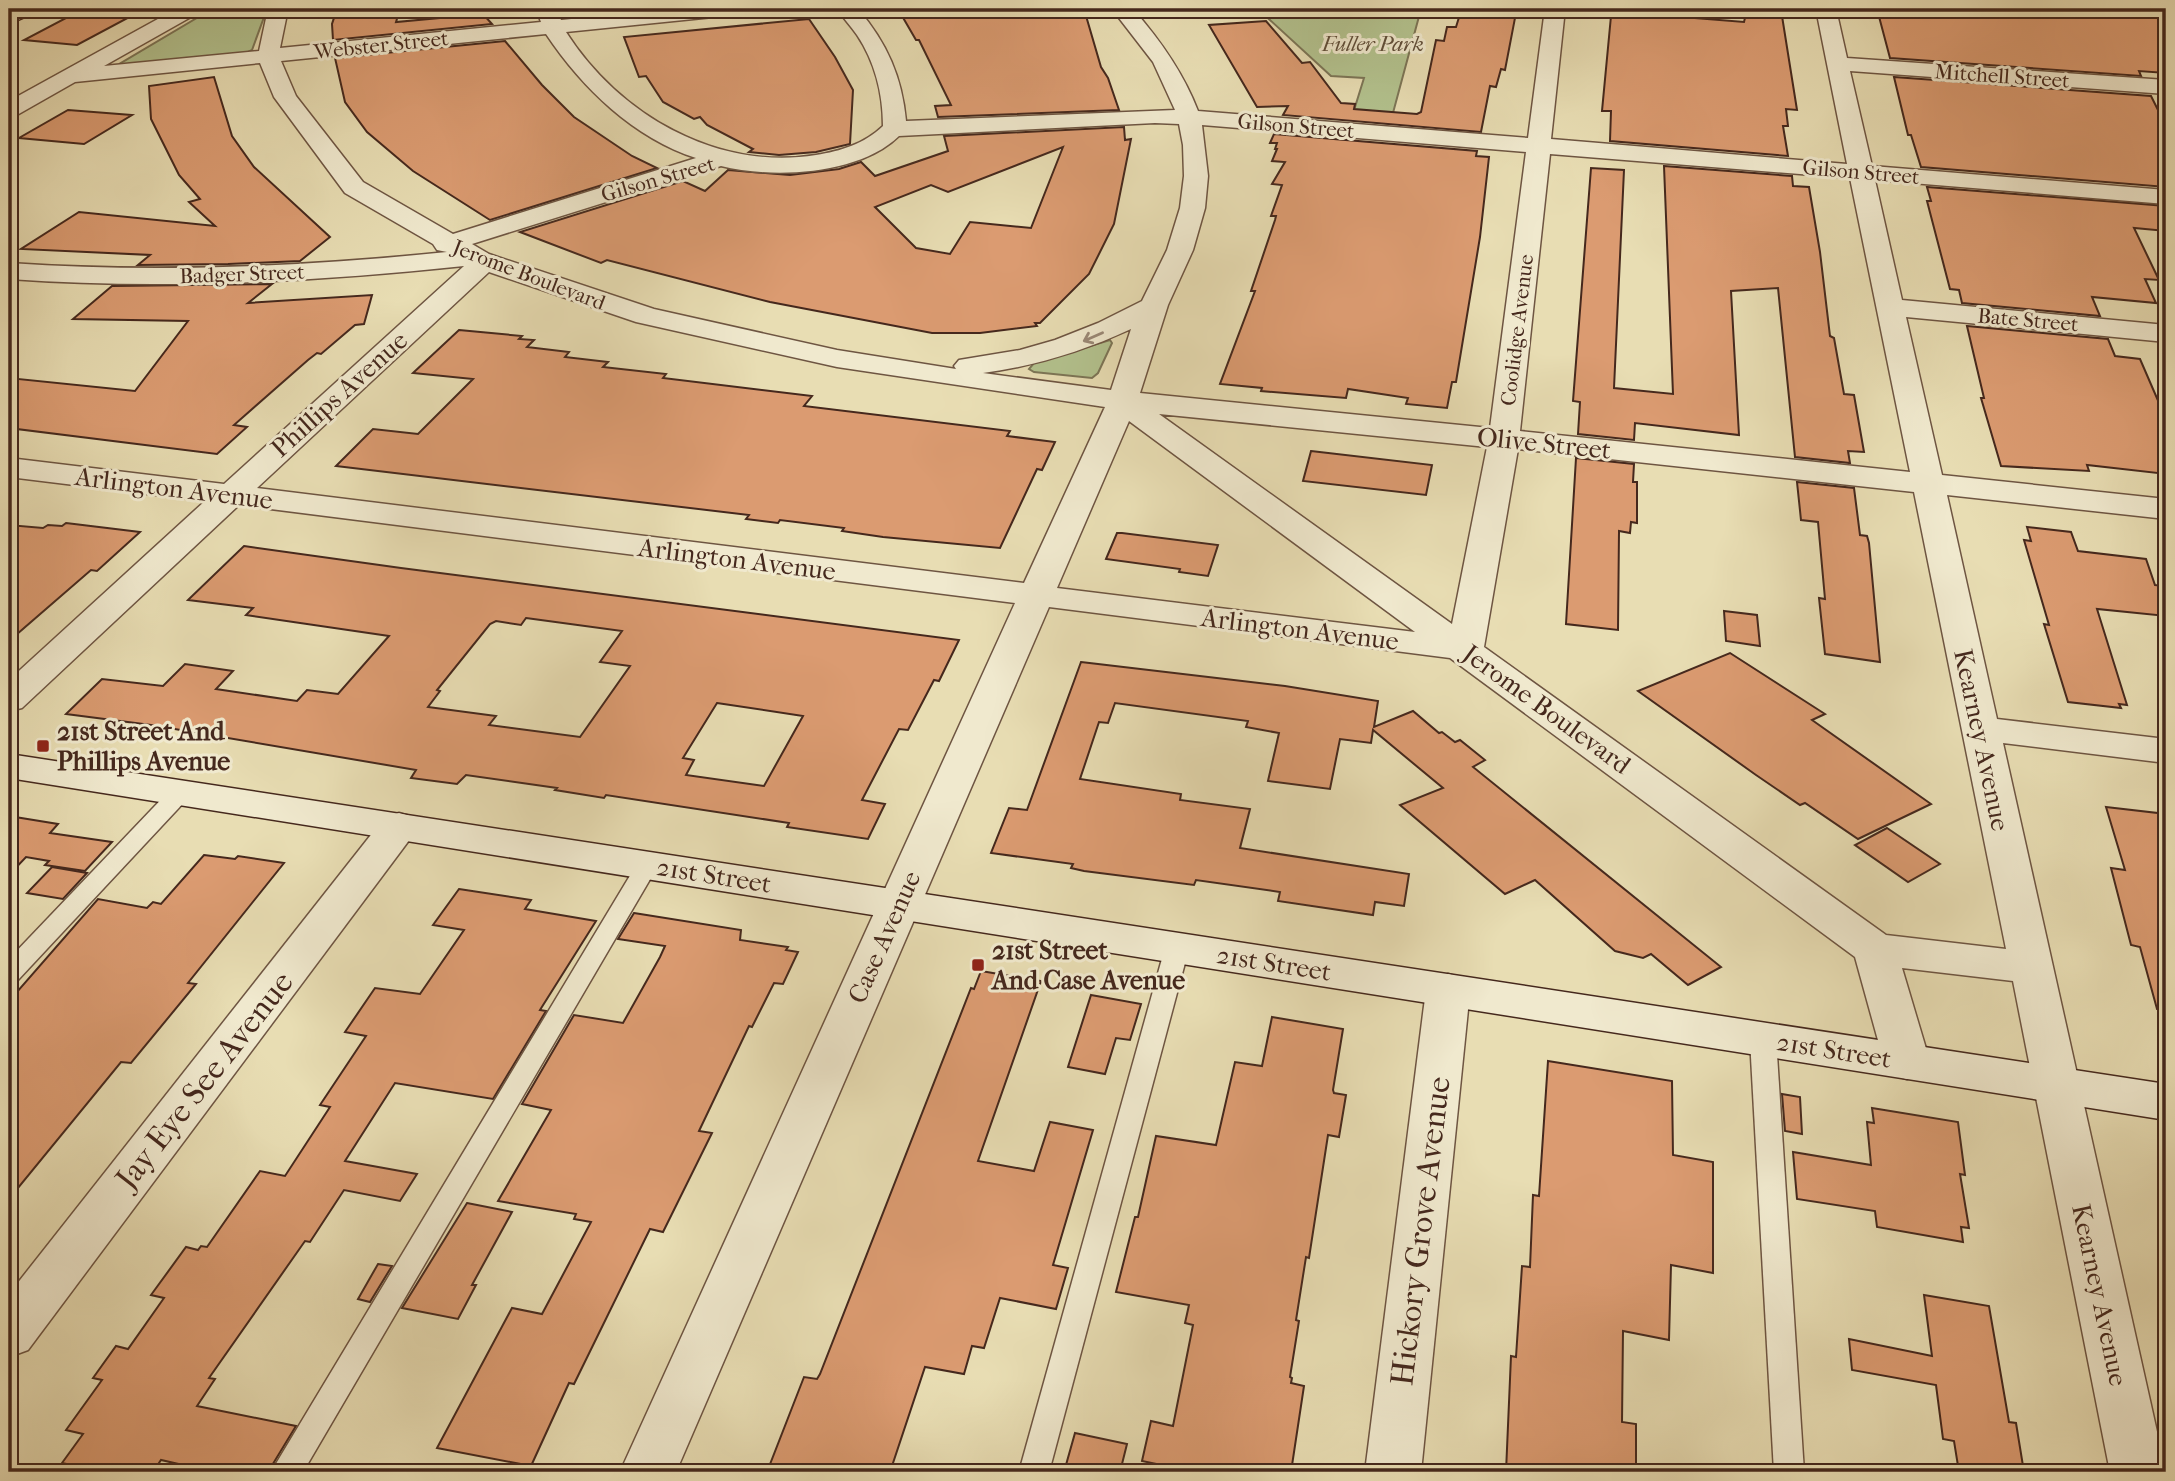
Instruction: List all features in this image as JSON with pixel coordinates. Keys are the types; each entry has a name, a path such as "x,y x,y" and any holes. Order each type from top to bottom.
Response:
{"street":[{"path":"9,18 27,9"},
{"path":"9,110 191,9"},
{"name":"Jerome Boulevard","path":"278,9 274,17 269,56 291,114 310,144 340,175 380,206 446,244 545,286 627,312 719,336 820,356 922,371"},
{"name":"Webster Street","path":"71,76 269,56 549,18 733,9"},
{"path":"847,9 866,30 883,57 893,88 893,129"},
{"name":"Case Avenue","path":"648,1472 1122,402 1154,306 1183,243 1195,192 1196,146 1190,117 1174,75 1151,40 1122,9"},
{"name":"Coolidge Avenue","path":"1465,649 1504,438 1555,9"},
{"name":"Kearney Avenue","path":"1826,9 2137,1472"},
{"path":"549,18 574,61 600,88 634,115 678,141 719,159"},
{"name":"Mitchell Street","path":"1838,64 2166,87"},
{"name":"Gilson Street","path":"446,244 719,159 762,165 811,163 862,151 885,138 893,129 1155,116 2166,197"},
{"name":"Badger Street","path":"9,271 118,277 216,276 379,268 480,259"},
{"name":"Phillips Avenue","path":"9,700 480,259"},
{"path":"922,371 998,363 1061,350 1112,329 1154,306"},
{"name":"Bate Street","path":"1890,307 2166,332"},
{"name":"Olive Street","path":"922,371 1122,402 1504,438 2166,509"},
{"name":"Jerome Boulevard","path":"1122,402 1875,949"},
{"name":"Arlington Avenue","path":"9,467 1465,649"},
{"path":"1979,728 2166,751"},
{"name":"21st Street","path":"9,766 2145,1098"},
{"name":"Jay Eye See Avenue","path":"9,1334 399,826"},
{"path":"1907,1062 1875,949 2032,968"},
{"name":"Hickory Grove Avenue","path":"1393,1472 1448,990"},
{"path":"2145,1098 2166,1115"}],"lane":[{"path":"9,974 181,792"},
{"path":"286,1472 648,864"},
{"path":"1034,1472 1177,948"},
{"path":"1763,1039 1789,1472"}],"green space":[{"path":"212,9 267,9 252,50 246,53 125,65 121,63"},
{"name":"Fuller Park","path":"1258,9 1421,9 1390,124 1351,120 1364,78 1331,76"},
{"path":"1110,340 1112,343 1098,373 1092,378 1034,372 1029,369 1034,363"}],"building":[{"path":"83,9 137,13 77,45 24,40"},
{"path":"337,9 400,9 396,22 483,14 492,24 333,40 332,24"},
{"path":"898,9 1084,9 1101,67 1108,78 1119,110 938,117 935,106 951,105 919,40 916,40"},
{"path":"1877,9 2092,9 2166,14 2166,73 2139,71 2141,76 1890,58"},
{"path":"1619,12 1744,22 1746,14 1782,16 1797,110 1786,109 1788,126 1783,126 1788,156 1610,141 1611,111 1602,111 1611,16 1619,16"},
{"path":"1460,14 1515,18 1505,70 1501,69 1496,87 1490,86 1481,132 1283,115 1288,106 1257,107 1209,25 1266,21 1302,63 1310,62 1341,103 1355,104 1354,109 1417,114 1421,112 1436,40 1444,41 1447,27 1456,27"},
{"path":"809,19 853,90 850,144 816,152 779,155 749,152 753,149 707,125 700,117 694,119 663,102 646,76 639,77 624,37"},
{"path":"505,41 542,85 574,117 632,156 657,168 490,220 413,171 367,132 345,102 335,58"},
{"path":"214,77 232,136 254,167 330,237 300,261 228,264 138,265 150,255 21,249 79,212 215,226 189,202 200,199 179,175 151,119 149,86"},
{"path":"1894,77 2151,96 2166,126 2166,187 1921,167 1911,135 1908,135"},
{"path":"68,110 132,115 84,144 19,138"},
{"path":"1124,127 1125,140 1131,139 1114,224 1089,274 1040,323 1035,323 1037,326 980,333 932,333 770,302 607,260 601,263 520,232 683,181 705,191 728,170 790,175 839,169 861,162 875,176 948,151 944,136","holes":["1063,147 1031,228 970,222 950,254 916,248 875,207 931,185 948,192"]},
{"path":"1274,134 1477,151 1476,156 1489,157 1480,237 1456,382 1452,382 1447,408 1406,404 1408,398 1348,389 1346,398 1261,391 1262,388 1220,384 1255,291 1251,291 1276,216 1271,216 1282,185 1272,184 1285,162 1272,161 1277,149 1277,143 1270,143"},
{"path":"1664,166 1792,176 1793,186 1809,187 1830,336 1834,338 1844,394 1854,395 1864,452 1848,451 1850,463 1795,457 1778,288 1731,291 1739,435 1635,423 1634,440 1578,434 1580,402 1573,401 1591,168 1624,170 1614,388 1673,394"},
{"path":"1927,187 2166,206 2166,231 2134,228 2159,280 2145,279 2156,303 2092,297 2100,316 1962,303 1959,290 1950,289 1927,201 1931,201"},
{"path":"272,284 248,303 372,295 364,324 355,325 321,354 317,353 234,425 247,427 217,454 9,428 9,378 135,391 188,321 73,319 112,286"},
{"path":"1967,326 2108,339 2115,356 2140,359 2166,419 2166,474 2087,465 2089,471 2001,466 1981,398 1984,398"},
{"path":"459,330 522,336 519,339 534,340 527,347 569,352 565,357 608,362 603,367 666,374 663,378 812,396 804,406 1010,431 1007,436 1055,442 1042,470 1037,469 1000,548 883,537 842,531 844,528 780,520 778,523 746,519 749,515 336,466 373,429 418,434 473,379 413,373"},
{"path":"1311,451 1432,465 1426,495 1303,481"},
{"path":"1576,458 1634,464 1637,523 1631,522 1630,533 1619,531 1618,630 1566,624"},
{"path":"1797,482 1854,488 1860,535 1867,536 1869,543 1880,662 1825,654 1819,598 1825,599 1818,522 1801,520"},
{"path":"66,523 140,532 97,571 91,570 9,641 9,525 43,528"},
{"path":"2027,527 2071,532 2078,551 2146,559 2155,585 2166,586 2166,616 2097,609 2127,705 2119,704 2121,708 2068,702 2044,624 2049,625 2024,540 2031,541"},
{"path":"1117,533 1218,545 1208,576 1179,572 1180,569 1106,559"},
{"path":"244,546 959,640 939,681 934,680 908,730 899,729 862,800 885,804 868,839 787,827 789,823 606,795 604,798 555,790 557,788 466,775 457,784 411,778 416,770 151,725 66,714 102,679 163,686 185,664 233,671 216,689 297,701 307,690 338,694 389,636 246,615 253,608 188,600","holes":["526,618 622,631 600,662 630,666 580,737 489,725 496,716 428,707 440,691 437,690 490,624 496,621 521,625","717,703 803,716 764,786 686,775 694,760 683,758"]},
{"path":"1724,611 1757,615 1760,646 1726,641"},
{"path":"1730,653 1825,714 1812,720 1931,804 1858,839 1805,803 1800,805 1638,691"},
{"path":"1081,662 1285,686 1378,701 1374,727 1413,711 1439,733 1442,732 1455,742 1460,740 1485,760 1473,767 1721,967 1688,985 1651,954 1643,958 1615,951 1535,880 1505,894 1400,805 1443,788 1373,730 1371,743 1340,739 1330,789 1268,781 1279,733 1246,727 1248,721 1115,703 1108,723 1099,722 1080,779 1181,794 1180,800 1250,809 1240,848 1409,874 1404,906 1375,902 1373,915 1278,901 1280,892 1196,880 1194,885 1084,871 1071,868 1073,864 991,853 1009,808 1027,810"},
{"path":"2106,807 2166,814 2166,1008 2157,1009 2140,947 2131,945 2111,868 2125,870"},
{"path":"9,816 58,824 50,833 112,842 85,871 45,865 49,861 26,857 9,875"},
{"path":"1887,828 1940,864 1908,882 1855,845"},
{"path":"204,855 235,859 238,856 284,863 188,983 196,984 131,1063 121,1062 9,1199 9,1001 98,899 147,908 153,902 161,904"},
{"path":"52,867 87,873 63,899 27,893"},
{"path":"459,889 531,900 525,909 596,921 540,1010 546,1011 493,1099 395,1083 345,1161 417,1174 400,1201 344,1190 310,1242 305,1241 209,1378 215,1379 197,1406 296,1426 268,1472 213,1472 161,1460 153,1472 103,1472 62,1463 83,1434 66,1430 102,1380 93,1378 116,1346 128,1349 164,1298 151,1295 186,1247 198,1250 201,1246 207,1247 260,1171 285,1176 330,1107 320,1105 366,1036 345,1032 375,988 420,994 464,930 433,925"},
{"path":"634,913 741,930 740,940 788,947 786,950 798,952 783,984 774,983 752,1027 749,1026 699,1131 712,1133 663,1232 650,1229 574,1384 569,1383 531,1466 437,1448 512,1308 542,1314 591,1222 574,1219 576,1214 498,1201 551,1110 522,1104 574,1015 623,1023 660,957 665,946 618,939"},
{"path":"981,971 1041,981 978,1161 1034,1171 1050,1122 1093,1130 1053,1265 1068,1268 1056,1309 1000,1298 984,1348 972,1346 964,1374 925,1367 890,1472 767,1472 804,1377 817,1379 820,1374 971,988 974,989"},
{"path":"1091,995 1141,1004 1130,1040 1116,1038 1105,1074 1068,1067"},
{"path":"1272,1017 1343,1029 1333,1090 1334,1093 1346,1095 1339,1137 1328,1135 1309,1258 1306,1257 1296,1320 1299,1321 1290,1377 1291,1383 1304,1386 1291,1472 1195,1472 1142,1461 1151,1421 1173,1426 1193,1325 1185,1323 1189,1305 1116,1292 1135,1217 1138,1217 1156,1136 1216,1145 1235,1062 1262,1066"},
{"path":"1548,1061 1672,1081 1673,1155 1713,1162 1713,1273 1671,1265 1669,1340 1623,1331 1622,1422 1636,1424 1636,1472 1506,1472 1511,1356 1516,1357 1522,1266 1530,1267 1533,1195 1539,1196"},
{"path":"1782,1094 1800,1097 1802,1134 1785,1131"},
{"path":"1872,1108 1958,1122 1965,1175 1960,1174 1969,1228 1961,1227 1963,1242 1877,1227 1875,1211 1797,1199 1793,1152 1871,1165 1867,1122 1874,1123"},
{"path":"467,1203 512,1212 472,1285 476,1285 458,1319 402,1308"},
{"path":"378,1264 392,1266 370,1302 358,1299"},
{"path":"1924,1295 1989,1306 2009,1422 2016,1423 2024,1472 1959,1472 1954,1441 1943,1439 1936,1385 1852,1370 1849,1339 1932,1356"},
{"path":"1075,1433 1127,1444 1120,1472 1064,1472"}],"place":[{"name":"21st Street And Phillips Avenue","path":"43,746"},
{"name":"21st Street And Case Avenue","path":"978,965"}]}
